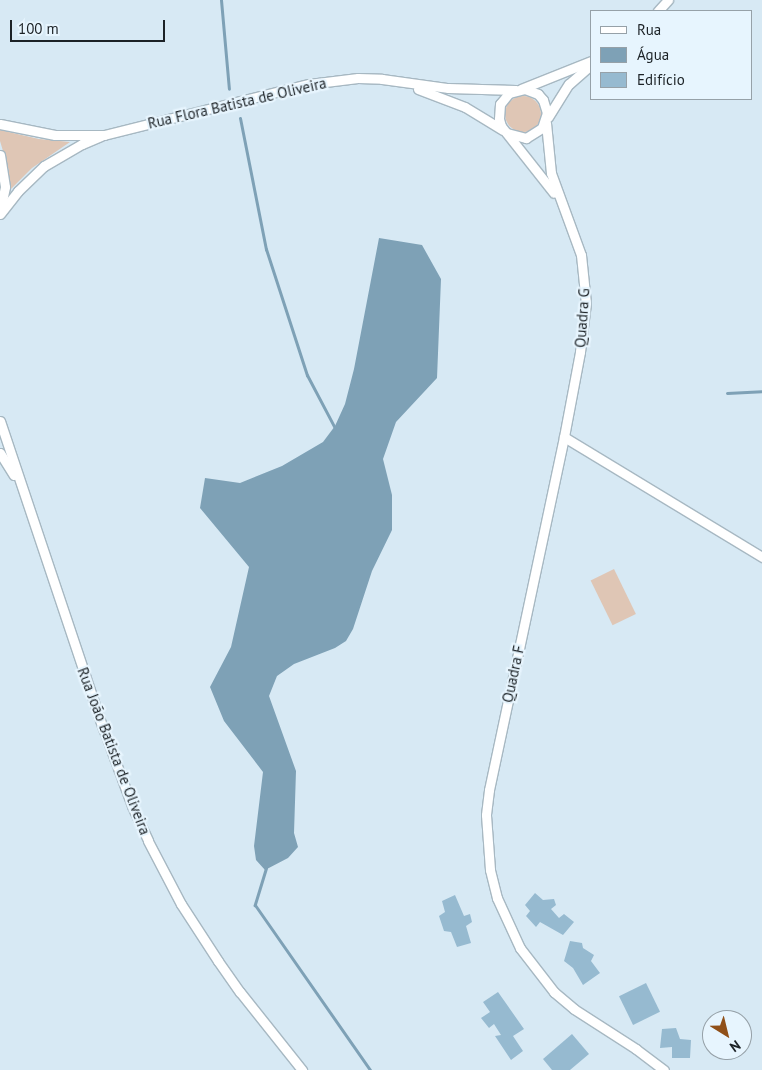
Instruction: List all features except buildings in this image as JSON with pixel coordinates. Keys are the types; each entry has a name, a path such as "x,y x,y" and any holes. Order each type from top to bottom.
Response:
{"street":[{"path":"659,10 668,0"},
{"path":"590,63 517,90 504,98 500,104 499,119 506,132 526,138 538,133 569,84 590,64"},
{"name":"Rua Flora Batista de Oliveira","path":"0,212 18,191 44,166 82,144 104,135 309,84 358,78 475,90 517,90"},
{"name":"Rua Flora Batista de Oliveira","path":"401,83 465,107 506,132"},
{"path":"517,90 532,91 543,100 548,113 546,121"},
{"name":"Quadra G","path":"546,121 549,166 581,255 586,303 580,352 564,437"},
{"name":"Rua Flora Batista de Oliveira","path":"0,124 55,135 104,135"},
{"name":"Quadra G","path":"506,132 561,202"},
{"path":"0,155 5,187 0,212"},
{"name":"Rua João Batista de Oliveira","path":"0,421 103,728 132,806 148,842 181,904 218,961 302,1070"},
{"path":"564,437 762,557"},
{"name":"Quadra F","path":"564,437 489,790 486,815 490,870 497,898 520,948 554,992 574,1009 636,1049 664,1070"},
{"name":"Rua João Batista de Oliveira","path":"0,453 20,484"}],"shaded area":[{"path":"523,96 530,97 536,101 540,107 540,121 536,127 530,131 523,132 516,131 510,127 506,121 505,114 506,107 510,101 516,97"},
{"path":"0,130 39,139 70,142 32,168 9,191 9,171 0,141"},
{"path":"614,569 636,614 613,625 591,580"}],"water":[{"path":"379,238 422,245 441,279 437,378 396,422 383,459 392,495 392,530 372,571 353,629 346,641 335,648 294,664 277,676 269,696 296,771 294,833 298,847 288,858 265,870 256,860 254,846 263,772 224,721 210,687 231,647 249,567 200,508 205,478 240,483 282,466 323,442 335,426 345,404 354,369"}],"waterway":[{"path":"221,0 229,89"},
{"path":"240,118 266,249 307,375 335,428"},
{"path":"727,393 762,391"},
{"path":"266,868 255,905 370,1070"}]}
